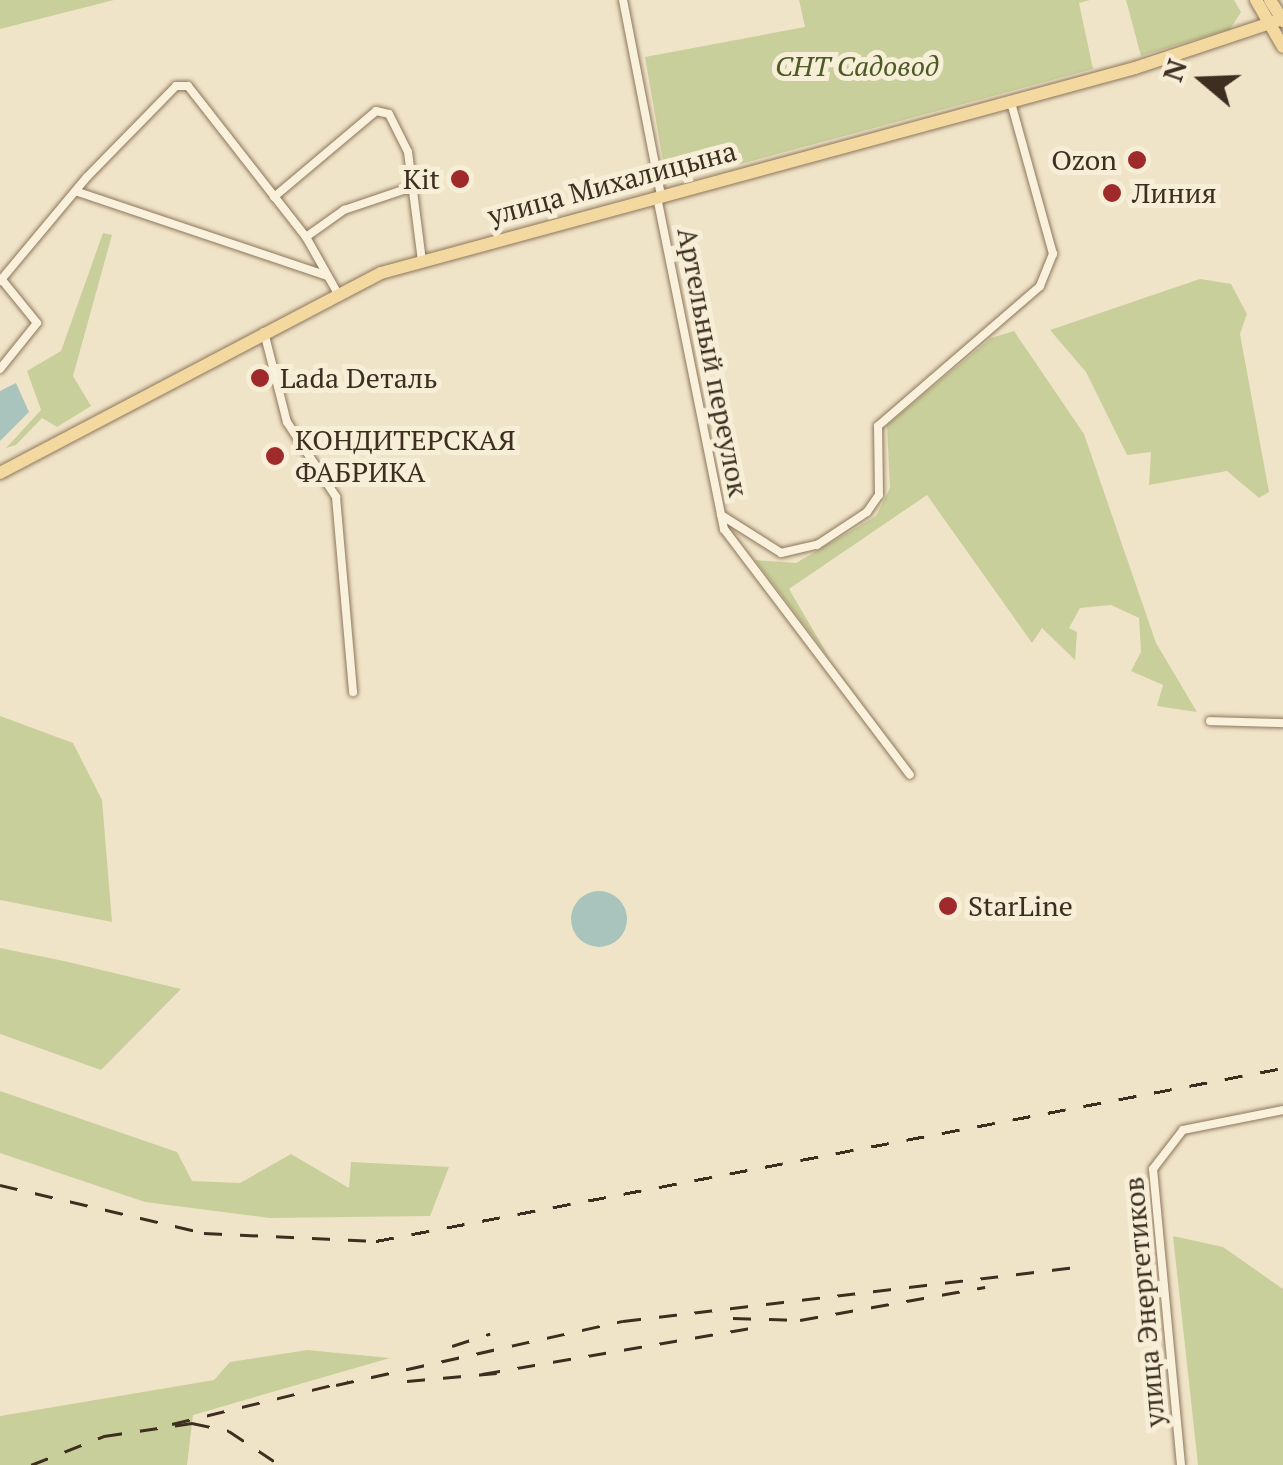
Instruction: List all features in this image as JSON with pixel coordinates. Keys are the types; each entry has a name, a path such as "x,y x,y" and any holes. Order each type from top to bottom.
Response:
{"main road":[{"path":"1256,0 1278,22"},
{"path":"1270,0 1283,47"},
{"name":"улица Михалицына","path":"0,473 337,292 422,260 1010,104 1278,22"}],"street":[{"name":"Артельный переулок","path":"624,0 722,515 910,774"},
{"path":"0,369 36,322 1,281 176,86 188,86 306,237 337,292"},
{"path":"722,515 780,553 817,545 872,508 878,426 1050,270 1010,104"},
{"path":"274,197 376,111 389,114 408,152 409,188 422,260"},
{"path":"306,237 344,210 409,188"},
{"path":"78,192 327,276"},
{"path":"264,332 287,422 336,497 352,692"},
{"path":"1210,721 1283,723"},
{"name":"улица Энергетиков","path":"1182,1465 1151,1185 1157,1156 1183,1130 1283,1110"}],"green space":[{"path":"0,0 114,0 0,29"},
{"name":"СНТ Садовод","path":"799,0 1090,0 1079,3 1093,69 667,184 645,57 805,27"},
{"path":"1126,0 1234,0 1241,12 1230,29 1141,56"},
{"path":"103,233 112,235 73,376 91,406 57,427 42,418 16,445 6,448 41,410 27,371 61,351"},
{"path":"1200,279 1231,284 1247,314 1240,334 1269,492 1259,498 1227,471 1149,485 1151,452 1127,455 1086,372 1050,330"},
{"path":"1014,331 1084,434 1156,643 1197,712 1157,706 1163,685 1131,671 1141,652 1139,618 1111,605 1080,608 1069,628 1077,632 1075,660 1042,628 1032,643 927,495 789,589 830,659 755,560 796,563 876,516 890,488 887,425 991,338"},
{"path":"0,716 73,743 102,800 112,922 0,900"},
{"path":"0,948 181,989 101,1070 0,1034"},
{"path":"0,1091 177,1152 192,1181 240,1183 291,1154 349,1188 351,1162 449,1167 430,1216 269,1218 145,1202 0,1153"},
{"path":"1173,1236 1223,1247 1283,1289 1283,1465 1198,1465"},
{"path":"307,1350 390,1358 193,1415 187,1465 0,1465 0,1416 214,1380 230,1362"}],"water":[{"path":"16,383 29,412 0,441 0,391"},
{"path":"599,891 619,899 627,919 619,939 599,947 579,939 571,919 579,899"}],"railway":[{"path":"0,1185 204,1233 376,1241 1283,1068"},
{"path":"336,1385 623,1321 1074,1267"},
{"path":"733,1318 800,1320 985,1287"},
{"path":"482,1374 758,1327"},
{"path":"452,1346 490,1334"},
{"path":"407,1381 497,1373"},
{"path":"172,1424 348,1381"},
{"path":"31,1465 104,1436 192,1423 229,1431 280,1465"}],"place":[{"name":"Ozon","path":"1137,160"},
{"name":"Kit","path":"460,179"},
{"name":"Линия","path":"1112,193"},
{"name":"Lada Dеталь","path":"260,378"},
{"name":"КОНДИТЕРСКАЯ ФАБРИКА","path":"275,456"},
{"name":"StarLine","path":"948,906"}]}
